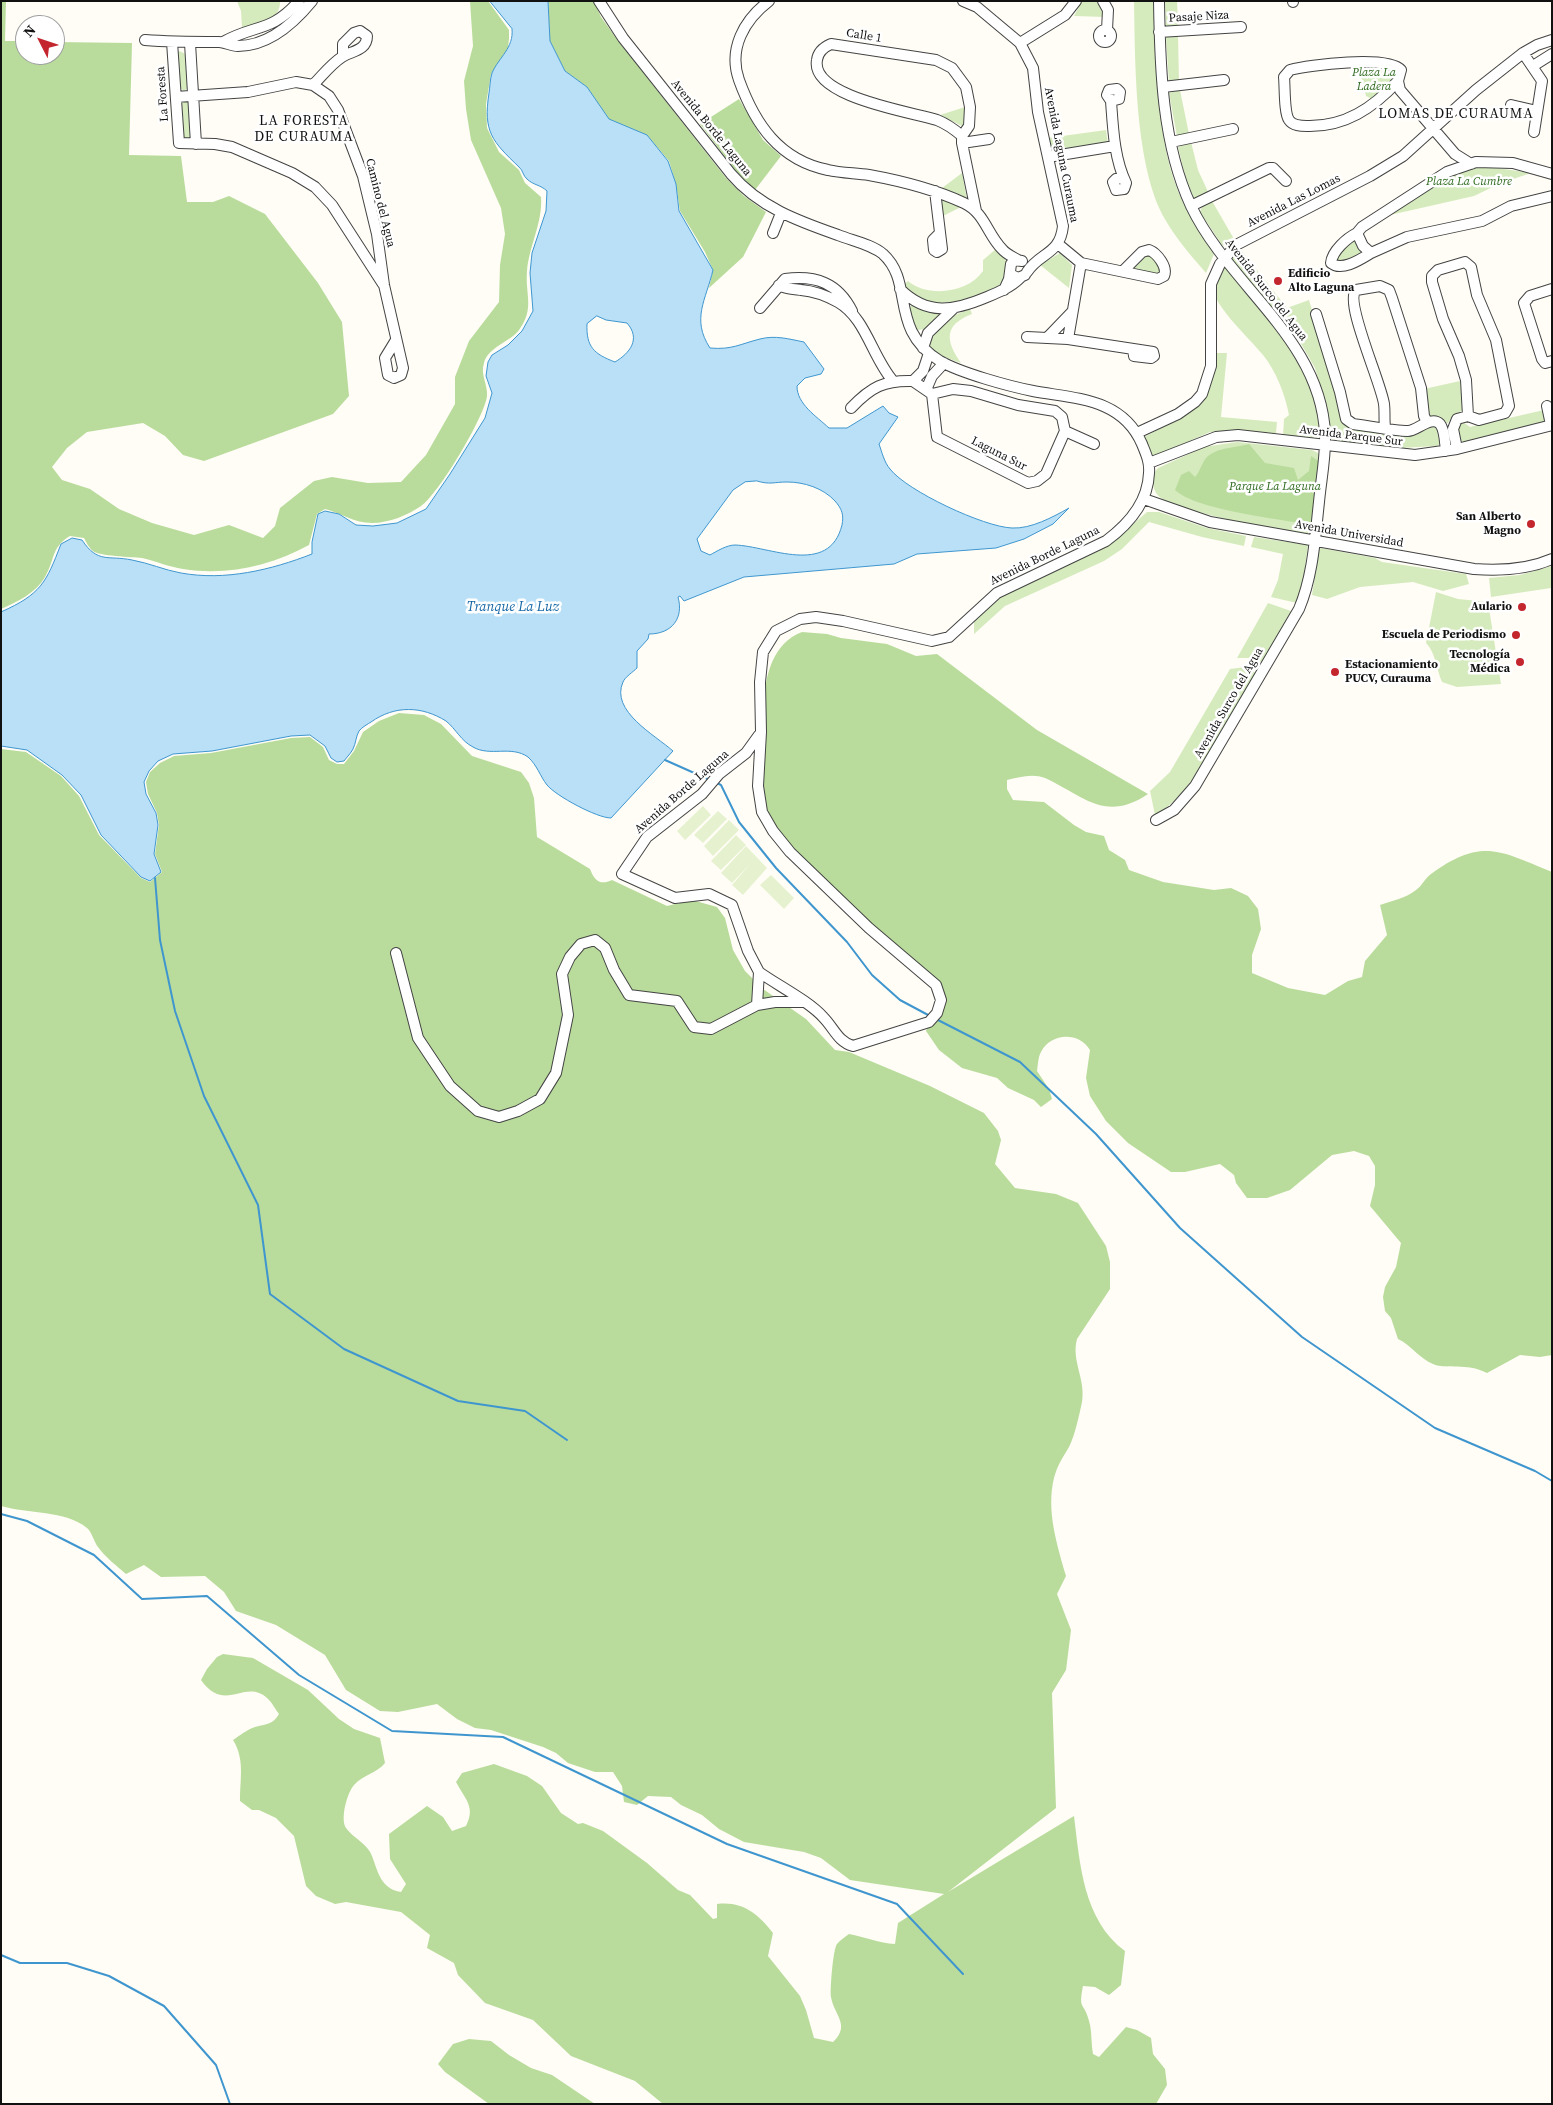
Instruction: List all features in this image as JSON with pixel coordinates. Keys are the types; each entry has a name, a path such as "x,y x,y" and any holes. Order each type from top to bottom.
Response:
{"street":[{"path":"145,40 190,43 223,42 277,22 299,1"},
{"path":"223,42 236,46 272,36 296,20 312,1"},
{"name":"Avenida Borde Laguna","path":"599,1 623,38 731,174 756,198 781,213 877,250 894,269 910,331 926,351 944,363 1031,391 1098,402 1119,414 1138,433 1149,463 1148,484 1144,499 1134,514 1106,540 997,593 950,637 932,641 887,630 816,618 800,619 788,623 768,640 760,661 761,732 758,798 762,812 773,831 790,852 869,928 936,985 941,1000 937,1012 929,1022 853,1046 843,1044 823,1017 759,972 748,951 732,905 708,894 675,898 622,874 647,837 702,794 719,774 746,753 761,732"},
{"path":"769,1 746,25 737,44 734,62 753,113 769,137 789,155 827,170 901,182 935,191 976,211"},
{"name":"Avenida Laguna Curauma","path":"963,1 977,7 1020,43 1033,68 1038,112 1063,221 1058,244"},
{"path":"1020,43 1065,15 1076,1"},
{"path":"1103,1 1108,10 1107,30"},
{"name":"Avenida Surco del Agua","path":"1156,820 1174,810 1195,786 1299,609 1306,592 1325,445 1323,417 1314,381 1307,366 1297,348 1224,258 1204,230 1182,185 1162,87 1158,1"},
{"name":"Pasaje Niza","path":"1159,32 1241,28"},
{"name":"Avenida Las Lomas","path":"1138,433 1178,414 1196,402 1202,394 1211,366 1211,284 1224,258 1236,245 1256,233 1370,176 1403,156 1430,130 1525,51 1552,40"},
{"name":"La Foresta","path":"172,42 178,144 196,144"},
{"path":"190,43 196,144 215,144 232,147 292,173 315,187 332,205 384,285"},
{"name":"Calle 1","path":"831,44 929,58 948,65 960,76 966,86 970,107 969,126 962,140 953,128 940,121 855,98 837,89 819,75 816,67 819,54 831,44"},
{"path":"1525,51 1536,64 1542,81 1534,132"},
{"path":"1536,64 1552,54"},
{"path":"176,97 248,92 296,82 313,85 343,56"},
{"path":"1374,61 1397,66 1402,74 1398,81 1389,91 1361,113 1342,122 1318,127 1301,126 1294,124 1288,116 1284,78 1290,70 1374,61"},
{"path":"1162,87 1224,80"},
{"path":"1398,81 1400,90 1410,106 1442,144 1470,164"},
{"name":"Camino del Agua","path":"313,85 329,96 334,103 363,176 377,234 384,285 396,340"},
{"path":"1389,91 1396,94 1410,106"},
{"path":"1111,101 1115,146 1122,178"},
{"path":"1512,106 1537,111"},
{"path":"1172,142 1233,129"},
{"path":"989,139 962,140 976,211 1015,265 1015,278 1024,275"},
{"path":"1442,144 1450,159 1452,166 1450,170"},
{"path":"1048,157 1115,146"},
{"path":"1552,174 1513,163 1476,162 1450,170 1362,227 1357,233 1348,237 1333,256 1331,263 1340,266 1357,261 1407,237 1482,221 1511,206 1552,196"},
{"path":"1191,206 1269,168 1272,168 1286,181"},
{"path":"935,191 940,233"},
{"path":"773,233 781,213"},
{"path":"1357,233 1363,246 1371,253"},
{"path":"913,381 923,371 928,333 953,309 1003,290 1024,275 1032,264 1050,253 1058,244 1081,263 1123,271"},
{"path":"1003,290 1015,265 1050,253"},
{"path":"1451,450 1454,423 1459,418 1468,416 1474,420 1479,420 1505,413 1509,402 1496,340 1477,295 1471,267 1465,262 1438,270 1432,276 1432,282 1466,380 1468,416"},
{"path":"1068,339 1081,263"},
{"path":"1015,265 1027,266 1024,275"},
{"path":"760,308 778,286 786,290 814,292 836,302 853,312 884,370 893,380"},
{"path":"1385,427 1384,404 1369,351 1360,332 1352,299 1356,290 1380,286 1389,290 1392,298 1421,388 1424,416 1427,422"},
{"path":"900,289 916,302 935,308 953,309"},
{"path":"1552,289 1530,296 1524,303 1542,359 1545,363 1552,361"},
{"path":"903,306 916,302"},
{"path":"1047,338 1072,312"},
{"path":"1316,314 1340,392 1346,419 1353,424 1408,431 1417,429 1427,422 1435,422 1440,425 1451,450"},
{"path":"910,331 928,333"},
{"path":"1027,337 1068,339 1133,349"},
{"path":"929,392 932,376 944,363"},
{"path":"851,408 864,394 880,385 893,380 913,381 929,392 953,389 971,391 1018,405 1055,411 1062,417 1065,431 1094,444"},
{"name":"Laguna Sur","path":"929,392 937,437 1028,483 1037,481 1046,474 1065,431"},
{"path":"1547,406 1551,425"},
{"name":"Avenida Parque Sur","path":"1149,463 1216,437 1238,435 1415,455 1451,450 1551,425"},
{"path":"1148,484 1151,494 1160,506"},
{"name":"Avenida Universidad","path":"1144,499 1210,522 1486,570 1520,569 1552,559"},
{"path":"1134,514 1149,506 1160,506"},
{"path":"396,952 418,1038 450,1086 478,1111 499,1117 518,1111 540,1099 556,1073 568,1015 562,974 570,957 581,944 594,940 605,948 614,970 629,995 677,1002 694,1027 711,1029 757,1005 775,1002 802,1002"},
{"path":"757,1005 759,972"}],"green space":[{"path":"1,1 6,1 5,41 15,41 15,65 65,65 65,42 132,43 129,155 181,156 187,202 213,202 229,196 265,214 318,283 342,322 349,396 333,414 204,461 183,455 165,436 143,423 87,432 67,448 52,467 62,480 90,489 119,509 152,523 194,535 229,525 263,538 275,526 280,508 314,481 332,477 368,483 401,482 426,455 455,404 455,377 469,341 499,302 500,265 505,234 501,208 471,140 464,81 473,46 470,1 488,1 509,30 509,38 508,49 491,74 486,104 487,128 499,152 519,170 525,183 541,197 540,216 528,262 527,315 519,330 486,357 483,372 487,396 484,406 460,454 429,499 410,512 385,522 365,523 325,509 317,514 309,545 264,564 232,570 199,571 183,569 142,558 96,553 84,538 70,536 56,549 48,571 37,588 20,600 1,609"},
{"path":"237,1 280,1 277,13 273,17 261,24 242,28 241,11"},
{"path":"548,1 594,1 601,17 619,42 726,178 744,196 766,212 743,257 709,288 713,270 705,252 680,211 676,184 669,161 647,135 609,119 587,87 565,71 550,41"},
{"path":"1082,1 1099,1 1105,17 1074,16"},
{"path":"1134,1 1154,1 1159,98 1165,145 1178,191 1194,224 1214,254 1206,273 1177,238 1159,208 1148,176 1137,101"},
{"path":"1165,1 1177,1 1178,26 1166,26"},
{"path":"1178,35 1179,82 1169,82 1166,37"},
{"path":"179,51 186,54 189,87 184,91 177,86 176,55"},
{"name":"Plaza La Ladera","path":"1359,68 1387,68 1396,73 1395,80 1372,99 1366,96"},
{"path":"1180,90 1189,134 1177,136 1169,93"},
{"path":"739,99 763,140 781,156 755,190 736,171 700,124"},
{"path":"186,101 190,103 191,137 185,139 182,137 179,105"},
{"path":"965,107 966,122 964,127 940,115"},
{"path":"1106,130 1108,144 1050,153 1048,138"},
{"path":"1191,142 1198,170 1209,194 1194,199 1185,176 1178,147"},
{"name":"Plaza La Cumbre","path":"1477,165 1531,173 1501,183 1474,196 1390,215 1449,174"},
{"path":"962,173 967,199 942,188"},
{"path":"938,195 963,206 941,217"},
{"path":"1212,201 1234,239 1225,246 1222,245 1200,212 1202,206"},
{"path":"1356,235 1366,253 1339,264 1334,258"},
{"path":"996,249 1006,261 1007,273 1001,283 990,291 975,297 943,303 928,302 916,298 903,285 908,281 926,290 947,291 958,288 968,284 983,271 983,260"},
{"path":"1241,250 1287,308 1309,300 1343,422 1346,426 1413,436 1433,426 1437,429 1440,444 1437,446 1400,448 1337,442 1331,439 1328,412 1315,368 1300,342 1231,259"},
{"path":"1149,252 1164,270 1162,275 1130,270 1130,267"},
{"path":"1060,253 1072,265 1069,288 1040,265"},
{"path":"1224,266 1288,343 1310,384 1319,423 1317,438 1283,436 1284,419 1289,415 1276,375 1268,361 1227,315 1216,298 1215,284"},
{"path":"913,305 943,312 926,329 917,330 914,327 909,307"},
{"path":"970,309 972,314 956,323 950,334 952,347 961,363 935,354 926,344 926,341 952,316"},
{"path":"1213,353 1227,353 1221,417 1277,422 1276,433 1210,432 1152,458 1143,439 1144,437 1178,419 1195,407"},
{"path":"1460,381 1463,410 1453,416 1448,423 1443,424 1437,418 1430,416 1424,389"},
{"path":"1544,410 1544,422 1464,442 1459,439 1456,426 1463,422 1470,427"},
{"name":"Parque La Laguna","path":"1237,442 1312,450 1318,453 1320,459 1308,535 1209,515 1171,503 1161,498 1156,492 1153,479 1158,468 1204,447"},
{"name":"Parque La Laguna","path":"1249,444 1265,463 1294,468 1298,480 1309,471 1311,456 1320,462 1311,525 1219,508 1186,497 1175,490 1181,475 1189,471 1195,477 1205,459 1211,454"},
{"path":"1147,512 1159,512 1207,528 1246,536 1244,546 1202,537 1149,522 1122,549 1104,561 1005,606 974,634 974,619 1001,596 1110,544"},
{"path":"1254,537 1308,545 1302,590 1297,603 1271,597 1278,580 1283,554 1251,547"},
{"path":"1319,549 1375,558 1382,562 1466,574 1469,584 1443,591 1413,582 1360,587 1327,599 1312,595"},
{"path":"1552,566 1551,588 1491,597 1489,578 1520,575"},
{"path":"1436,592 1458,599 1488,602 1501,684 1457,687 1442,682 1434,656 1426,643"},
{"path":"1268,603 1292,613 1262,662 1250,658 1237,658"},
{"path":"802,632 827,634 841,638 887,644 916,656 937,654 1037,730 1148,794 1133,802 1119,806 1107,806 1083,799 1045,778 1026,776 1007,780 1007,789 1013,800 1044,802 1086,832 1104,836 1109,850 1125,860 1129,870 1163,882 1214,890 1231,888 1248,896 1258,909 1261,929 1252,955 1252,973 1288,988 1325,995 1348,981 1362,977 1365,961 1387,935 1380,905 1412,893 1431,874 1464,855 1491,851 1518,858 1552,872 1552,1355 1540,1357 1520,1355 1487,1373 1472,1368 1438,1366 1424,1359 1398,1339 1391,1318 1385,1311 1383,1297 1385,1287 1396,1267 1401,1243 1370,1206 1375,1185 1375,1166 1369,1156 1354,1151 1332,1155 1290,1190 1267,1198 1247,1198 1236,1183 1234,1175 1220,1164 1185,1172 1171,1172 1128,1143 1106,1121 1090,1096 1086,1078 1090,1050 1079,1040 1072,1037 1058,1038 1051,1041 1041,1052 1037,1071 1049,1089 1052,1099 1041,1107 1034,1100 1008,1088 997,1078 962,1068 939,1050 926,1031 936,1008 938,990 799,856 775,828 764,806 760,783 760,756 766,682 772,661 777,652 792,637"},
{"path":"1246,667 1256,673 1212,751 1184,790 1170,805 1155,815 1150,791 1170,772 1230,669"},
{"path":"399,713 424,715 441,724 472,756 521,772 529,783 534,798 537,837 590,869 598,881 608,882 612,880 667,906 692,900 717,907 725,918 733,950 745,971 763,989 806,1019 835,1050 849,1052 930,1086 984,1113 998,1131 1001,1140 995,1164 1015,1188 1056,1194 1078,1203 1106,1246 1110,1262 1110,1289 1077,1339 1076,1355 1082,1386 1082,1402 1073,1437 1060,1462 1052,1490 1052,1515 1066,1576 1057,1594 1071,1630 1066,1670 1052,1693 1056,1808 948,1892 1074,1816 1082,1872 1092,1907 1100,1924 1125,1951 1121,1985 1109,1995 1095,1987 1083,1986 1081,2003 1090,2025 1093,2054 1099,2057 1126,2027 1137,2030 1151,2038 1153,2054 1165,2069 1167,2085 1156,2104 663,2104 635,2081 571,2056 533,2020 485,2003 458,1975 454,1963 427,1948 430,1935 401,1912 346,1902 335,1904 316,1896 306,1886 294,1836 276,1818 259,1810 252,1810 240,1801 240,1762 237,1747 233,1740 252,1728 271,1722 279,1714 269,1700 259,1693 227,1695 218,1694 210,1690 201,1680 217,1657 223,1654 253,1658 308,1690 339,1719 354,1729 380,1738 385,1763 351,1789 344,1813 344,1824 352,1835 370,1852 381,1879 389,1887 401,1892 406,1884 390,1859 389,1834 427,1806 443,1817 452,1831 466,1826 470,1808 456,1782 462,1773 494,1764 527,1776 542,1786 561,1813 578,1824 583,1823 603,1831 647,1863 678,1890 690,1895 713,1919 717,1918 717,1904 726,1904 749,1910 762,1920 773,1933 768,1956 800,1996 814,2038 833,2042 841,2030 840,2020 831,1997 833,1961 838,1943 849,1934 895,1944 898,1923 944,1894 850,1880 821,1858 804,1852 744,1842 719,1829 702,1815 681,1805 671,1797 648,1796 637,1805 624,1802 622,1786 613,1772 595,1772 568,1763 556,1753 543,1747 491,1730 475,1728 457,1719 437,1704 398,1712 380,1711 346,1690 325,1655 276,1625 236,1611 224,1592 205,1576 161,1577 144,1565 126,1574 104,1555 89,1530 78,1522 57,1515 1,1506 1,749 26,752 61,776 79,796 99,835 141,878 150,882 162,872 155,854 159,825 157,813 148,794 146,782 150,772 160,763 174,756 211,753 291,738 310,737 323,747 329,760 337,764 344,764 354,751 363,732 379,721"},
{"path":"703,806 711,815 685,840 677,831"},
{"path":"718,811 727,819 703,843 694,835"},
{"path":"729,820 739,830 713,856 704,846"},
{"path":"736,835 746,845 721,870 711,861"},
{"path":"746,846 767,868 743,895 732,885 750,864 732,883 721,873"},
{"path":"771,875 794,898 784,909 760,885"},
{"path":"469,2039 491,2041 509,2055 531,2068 552,2075 595,2104 489,2104 445,2072 438,2064 453,2044"}],"water":[{"name":"Tranque La Luz","path":"490,1 548,1 550,41 565,71 587,87 609,119 647,135 668,161 676,184 679,211 713,270 701,318 704,338 710,348 730,347 771,337 804,342 824,369 821,374 805,378 797,386 800,398 808,409 829,428 847,428 883,406 889,413 898,417 879,444 890,469 912,487 966,515 999,526 1019,528 1049,519 1069,508 1053,524 1024,539 996,548 917,554 894,564 744,577 684,601 680,596 678,597 678,618 670,628 649,634 648,639 637,651 637,668 624,680 621,693 623,703 636,721 673,751 611,818 577,806 552,790 528,757 515,752 480,750 469,744 446,721 437,716 418,710 399,710 380,716 362,728 358,733 353,749 344,761 337,762 331,758 325,746 310,735 291,736 212,751 173,754 158,761 149,771 144,782 146,794 156,813 158,825 154,854 161,872 150,881 141,877 101,835 81,795 62,775 27,750 1,746 1,612 34,593 51,569 61,544 72,538 82,540 93,553 99,556 132,560 181,573 214,576 231,575 280,565 312,554 312,542 318,514 325,511 339,514 356,525 373,526 397,523 426,509 485,418 492,393 486,376 488,362 492,355 508,345 522,331 533,311 530,273 532,253 546,211 547,191 527,179 520,168 502,150 492,135 487,117 491,75 511,42 512,29","holes":["597,316 606,320 627,323 631,329 633,335 632,345 615,362 597,353 588,339 587,324","745,482 800,483 819,489 830,496 843,515 842,525 835,541 825,550 811,554 796,555 735,545 725,547 710,555 701,551 697,539 733,490"]}],"waterway":[{"path":"665,760 710,780"},
{"path":"717,783 721,785 739,822 776,868 847,942 872,975 900,1000 930,1016"},
{"path":"155,878 160,940 175,1011 204,1096 258,1205 270,1294 344,1349 458,1401 525,1411 567,1440"},
{"path":"936,1019 1020,1062 1096,1134 1180,1228 1302,1337 1435,1428 1535,1471 1552,1481"},
{"path":"1,1514 27,1521 94,1555 142,1599 207,1596 299,1675 392,1731 503,1737 727,1844 897,1904 963,1974"},
{"path":"1,1955 20,1963 67,1963 109,1976 164,2006 216,2065 230,2104"}],"place":[{"name":"Edificio Alto Laguna","path":"1278,281"},
{"name":"San Alberto Magno","path":"1531,524"},
{"name":"Aulario","path":"1522,607"},
{"name":"Escuela de Periodismo","path":"1516,635"},
{"name":"Tecnología Médica","path":"1520,662"},
{"name":"Estacionamiento PUCV, Curauma","path":"1335,672"}],"district":[{"name":"LOMAS DE CURAUMA","path":"1456,114"},
{"name":"LA FORESTA DE CURAUMA","path":"304,130"}]}
